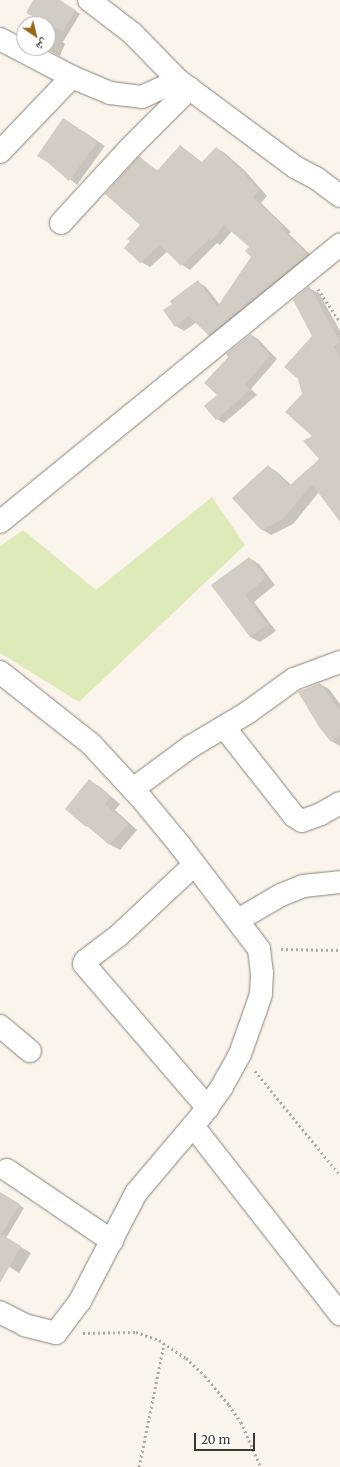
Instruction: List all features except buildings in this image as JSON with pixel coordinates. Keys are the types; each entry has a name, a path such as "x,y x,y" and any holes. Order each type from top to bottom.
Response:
{"street":[{"path":"89,0 132,33 184,84 295,167 316,178 340,196"},
{"path":"0,39 72,77 110,93 142,97 184,84"},
{"path":"0,152 72,77"},
{"path":"61,223 129,149 184,84"},
{"path":"0,522 340,245"},
{"path":"133,789 190,747 247,712 294,679 340,662"},
{"path":"0,672 90,743 133,789 179,844 259,949 262,973 261,994 240,1054 222,1087 208,1108 136,1193 80,1301 56,1333 25,1325 0,1312"},
{"path":"224,726 294,816 302,821 340,803"},
{"path":"194,865 118,936 85,961 84,964 208,1108"},
{"path":"238,920 281,895 303,886 340,882"},
{"path":"0,1026 30,1051"},
{"path":"193,1126 340,1314"},
{"path":"8,1170 112,1241"}],"path":[{"path":"307,272 340,322"},
{"path":"259,949 340,950"},
{"path":"240,1054 340,1175"},
{"path":"56,1333 136,1332 164,1343 186,1358 205,1376 229,1405 241,1422 261,1467"},
{"path":"139,1467 164,1343"}],"green space":[{"path":"212,497 245,545 79,702 0,653 0,546 23,530 96,590"}]}
